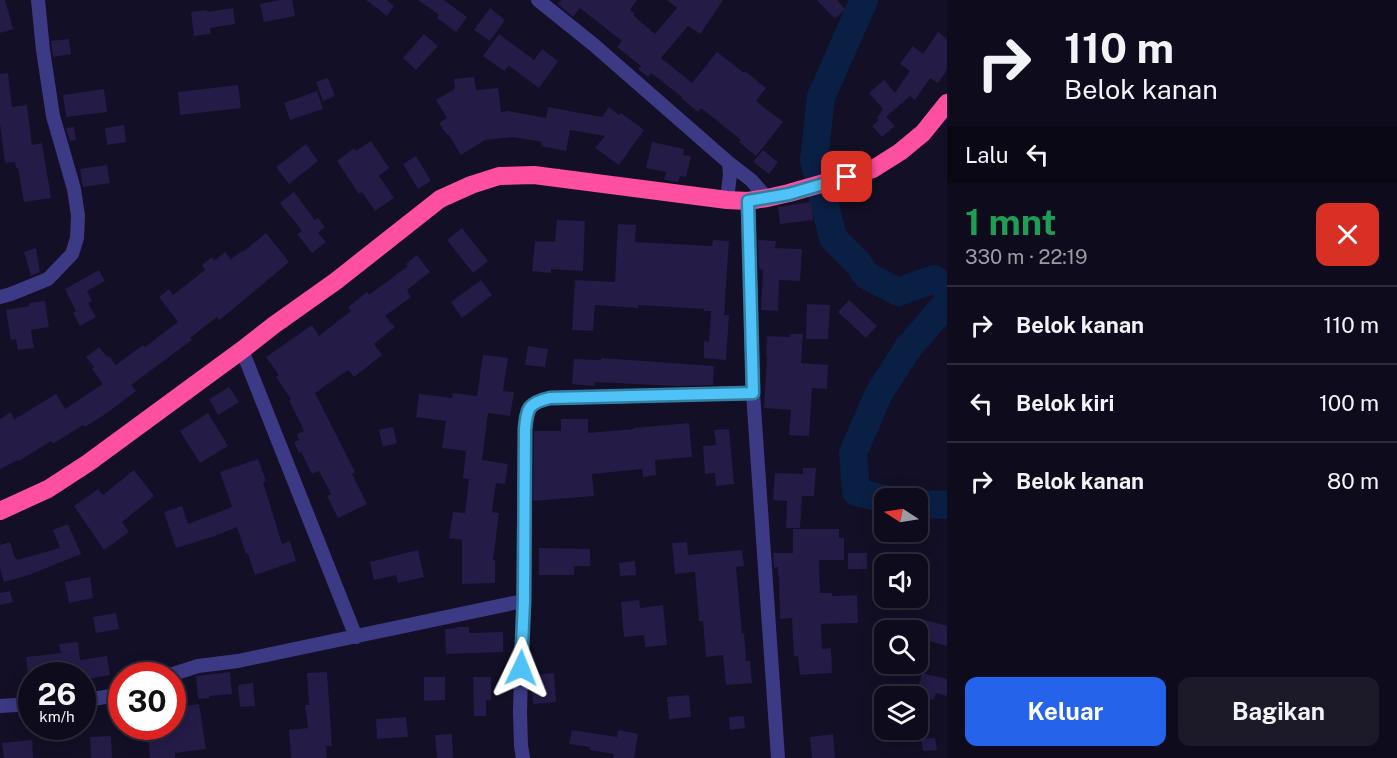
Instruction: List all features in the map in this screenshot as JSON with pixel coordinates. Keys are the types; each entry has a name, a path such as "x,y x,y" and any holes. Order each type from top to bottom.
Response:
{"highway":[{"path":"0,510 48,489 88,463 336,281 440,200 471,185 499,176 534,175 727,200 748,201 767,198 873,169 900,152 923,133 947,103"}],"street":[{"path":"0,297 48,279 72,254 77,238 78,216 74,189 53,116 38,0"},
{"path":"538,0 751,180 767,198"},
{"path":"727,200 729,163"},
{"path":"748,201 753,393 778,758"},
{"path":"242,350 356,637"},
{"path":"523,758 520,712 524,601 525,429 526,413 530,406 550,398 753,393"},
{"path":"186,670 524,601"},
{"path":"0,706 18,705"}],"building":[{"path":"0,0 5,0 13,29 0,33"},
{"path":"292,0 295,16 264,22 260,4"},
{"path":"366,0 387,0 394,6 387,16"},
{"path":"418,0 444,0 467,17 456,32 437,18 439,15"},
{"path":"561,0 637,0 630,10 655,34 677,8 667,0 723,0 700,34 688,26 661,58 692,83 717,52 766,88 756,101 783,122 756,156 739,142 741,140 701,108 698,112 651,73 648,77 638,69 641,66 617,47 622,41 580,8 573,17 558,4"},
{"path":"817,0 837,0 845,9 834,18"},
{"path":"233,8 235,24 210,28 211,34 194,36 191,12"},
{"path":"490,8 505,20 490,41 474,30"},
{"path":"938,32 947,39 947,70 938,83 930,78 915,100 910,96 886,117 895,126 882,137 872,126 879,120 877,118 883,109 869,93 884,80 895,93 910,71 900,64 913,46 923,54"},
{"path":"424,34 438,46 416,70 403,58"},
{"path":"499,34 534,60 542,49 558,61 539,88 509,66 504,71 483,56"},
{"path":"69,39 71,54 53,57 51,41"},
{"path":"8,73 12,107 27,105 32,145 42,143 51,198 24,202 18,168 15,162 5,163 0,124 0,74"},
{"path":"474,77 476,90 498,88 501,112 508,111 546,118 548,107 602,117 609,107 644,130 619,165 595,148 605,136 570,130 566,151 541,146 542,142 513,137 485,140 461,155 439,123 447,118 436,100 455,89 454,79"},
{"path":"328,78 335,96 323,101 316,82"},
{"path":"238,85 241,108 180,115 178,92"},
{"path":"104,89 107,112 66,117 63,95"},
{"path":"317,91 323,109 290,120 284,103"},
{"path":"124,125 126,142 107,145 105,128"},
{"path":"74,127 76,140 70,141 66,128"},
{"path":"371,141 389,168 379,176 394,198 375,211 362,192 359,194 337,161 354,148 356,151"},
{"path":"652,142 684,149 683,155 691,156 686,177 680,176 678,182 664,180 666,172 646,168"},
{"path":"306,144 318,161 289,184 276,167"},
{"path":"763,150 778,162 769,174 753,162"},
{"path":"416,156 431,181 418,189 403,164"},
{"path":"107,165 110,183 83,187 80,169"},
{"path":"294,192 315,220 318,218 325,227 318,233 326,242 312,253 297,234 302,231 280,203"},
{"path":"811,202 813,220 780,224 778,207"},
{"path":"557,220 585,221 583,271 551,269 551,273 532,271 535,241 555,242"},
{"path":"618,224 636,225 635,242 712,246 713,240 729,241 724,315 729,315 726,360 704,358 704,341 709,342 711,311 704,311 704,309 595,305 593,331 572,330 575,280 615,282"},
{"path":"462,228 488,261 473,273 447,240"},
{"path":"266,233 289,262 219,320 217,317 190,338 192,340 131,385 136,391 107,413 53,444 51,441 19,461 0,469 0,419 10,412 15,419 56,394 65,409 103,384 86,357 99,347 116,365 143,345 145,347 178,322 159,297 169,289 173,295 205,270 202,265 212,257 214,261 225,252 231,259"},
{"path":"758,240 776,241 775,248 802,249 800,281 779,280 778,311 761,310 763,270 759,269"},
{"path":"36,248 40,272 31,276 24,252"},
{"path":"417,255 430,272 407,290 411,297 385,316 395,327 374,344 382,355 354,377 348,370 315,393 355,472 352,474 367,504 338,518 327,496 331,494 319,471 312,474 294,442 299,440 297,434 304,431 289,400 291,399 276,377 279,375 266,357 312,325 319,336 351,311 348,307 367,292 369,295 408,266 406,264"},
{"path":"99,270 105,281 87,291 92,301 88,303 96,317 80,326 73,313 76,311 65,289"},
{"path":"481,280 492,295 462,318 451,302"},
{"path":"849,300 877,326 866,338 838,312"},
{"path":"45,301 49,327 31,330 34,348 18,350 16,339 11,340 6,310"},
{"path":"807,304 830,305 828,339 806,339"},
{"path":"790,334 803,334 801,363 828,365 827,389 812,388 809,436 789,435 791,410 764,408 767,336 790,337"},
{"path":"528,346 548,349 545,367 525,365"},
{"path":"483,355 508,358 503,391 514,392 510,416 488,413 482,460 508,464 505,484 496,483 492,512 499,513 493,560 495,560 495,583 462,584 462,540 449,538 453,512 465,513 469,479 463,478 466,451 442,448 446,421 416,417 419,394 452,398 453,393 477,396"},
{"path":"601,358 714,366 713,385 677,386 595,382 594,386 572,384 574,359 601,360"},
{"path":"229,387 239,402 218,415 209,399"},
{"path":"208,413 228,446 200,463 180,431"},
{"path":"561,419 588,419 588,433 689,423 692,457 655,460 656,475 643,477 642,469 592,474 594,496 533,501 534,431 561,431"},
{"path":"393,427 397,443 383,447 379,430"},
{"path":"729,429 734,484 716,486 715,473 705,474 703,446 716,445 714,430"},
{"path":"258,459 282,544 290,541 296,561 255,575 237,527 176,548 164,512 182,506 188,524 232,507 220,472"},
{"path":"803,468 816,468 814,496 802,496 800,528 786,528 787,501 773,500 775,473 803,474"},
{"path":"134,470 154,496 122,522 129,532 104,550 74,506 98,489 103,495"},
{"path":"68,524 81,554 29,575 4,582 0,569 0,545 10,542 17,560 60,548 53,530"},
{"path":"793,529 839,529 839,538 844,538 844,560 819,560 820,593 832,593 832,596 857,595 858,623 821,624 822,649 831,648 832,673 800,675 798,656 794,656 792,618 780,619 779,575 778,567 774,568 773,553 793,553"},
{"path":"687,542 688,555 742,550 744,566 736,567 742,634 744,634 746,661 750,661 752,683 726,685 723,655 706,657 703,621 699,621 695,572 675,574 672,543"},
{"path":"539,548 590,549 590,566 574,566 574,575 539,575"},
{"path":"418,550 424,577 398,583 396,575 374,580 370,562"},
{"path":"848,553 867,553 867,569 848,569"},
{"path":"635,561 636,575 620,576 619,563"},
{"path":"90,577 93,598 69,603 65,582"},
{"path":"10,591 13,602 0,605 0,593"},
{"path":"639,600 640,608 663,605 667,645 645,647 644,635 624,637 621,602"},
{"path":"116,613 119,629 96,633 93,617"},
{"path":"928,621 947,626 947,646 929,641 928,645"},
{"path":"469,627 469,633 503,632 503,652 446,654 445,629"},
{"path":"78,642 80,660 107,656 108,675 96,678 96,662 27,662 26,657 61,653 59,644"},
{"path":"230,672 232,694 198,699 196,676"},
{"path":"327,672 332,746 326,746 327,758 291,758 289,730 308,728 305,705 309,705 307,673"},
{"path":"554,673 556,702 533,704 531,675"},
{"path":"922,674 947,679 947,696 936,693 934,700 928,698 928,686 918,686"},
{"path":"424,677 445,677 445,700 424,701"},
{"path":"473,677 491,677 491,700 486,700 486,716 474,716"},
{"path":"253,683 255,706 240,707 238,685"},
{"path":"689,695 691,717 669,719 667,697"},
{"path":"199,704 206,749 175,753 175,758 150,758 148,740 186,740 186,706"},
{"path":"744,716 745,728 730,730 729,717"},
{"path":"406,717 408,737 377,739 376,719"},
{"path":"572,730 617,737 618,730 638,734 634,758 613,758 614,754 569,744"},
{"path":"452,734 453,758 437,758 435,735"},
{"path":"833,734 835,758 812,758 810,737"},
{"path":"108,736 108,740 111,740 112,758 91,758 90,740 96,740 96,737"},
{"path":"935,738 937,750 923,751 921,740"},
{"path":"32,740 33,758 4,758 2,743"}],"waterway":[{"path":"864,0 821,97 814,160 833,238 858,263 866,275 898,292 934,279 947,289"},
{"path":"874,496 856,492 853,453 879,393 908,348 947,303"},
{"path":"928,504 947,505"}],"route":[{"path":"521,668 524,601 525,429 526,413 530,406 550,398 753,393 748,201 789,194 847,177"}]}
